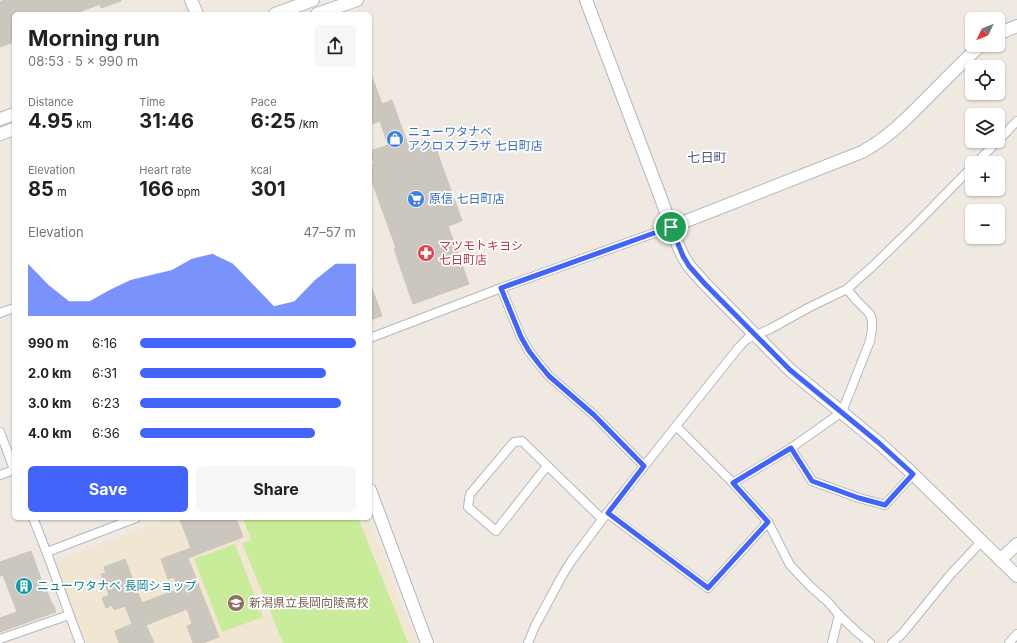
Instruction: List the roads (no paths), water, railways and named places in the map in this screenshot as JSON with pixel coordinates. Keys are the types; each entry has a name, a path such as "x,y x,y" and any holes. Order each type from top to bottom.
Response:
{"street":[{"path":"192,0 196,12"},
{"path":"280,12 313,0"},
{"path":"323,12 357,0"},
{"path":"586,0 671,227 680,250 689,266 790,370 879,443 913,474 1017,576"},
{"path":"1005,31 1017,26"},
{"path":"372,337 501,288 671,227 862,152 876,145 899,126 973,52"},
{"path":"0,119 12,115"},
{"path":"1005,134 1017,121"},
{"path":"0,134 12,131"},
{"path":"983,156 991,148"},
{"path":"528,643 535,626 572,560 644,466 739,347 747,339 770,329 847,289 874,265 965,174"},
{"path":"501,288 521,337 539,364 549,376 594,415 644,466"},
{"path":"733,483 791,448 842,412 870,341 872,329 870,314 847,289"},
{"path":"0,313 12,309"},
{"path":"676,426 733,483 768,522 790,564 839,615 870,643"},
{"path":"0,432 12,465"},
{"path":"547,466 496,531 468,507 470,494 514,442 522,441 547,466 605,516 708,588 768,522"},
{"path":"791,448 812,481 859,498 885,505 913,474"},
{"path":"0,475 12,471"},
{"path":"372,495 427,643"},
{"path":"34,520 80,643"},
{"path":"47,552 131,520"},
{"path":"892,643 902,634 950,575 981,542"},
{"path":"1000,560 1017,544"},
{"path":"0,639 69,615"},
{"path":"832,643 839,615"},
{"path":"1009,643 1017,634"}],"place":[{"name":"ニューワタナベ アクロスプラザ 七日町店","path":"395,139"},
{"name":"原信 七日町店","path":"416,199"},
{"name":"マツモトキヨシ 七日町店","path":"426,253"},
{"name":"ニューワタナベ 長岡ショップ","path":"24,586"},
{"name":"新潟県立長岡向陵高校","path":"236,603"}],"district":[{"name":"七日町","path":"707,157"}]}
